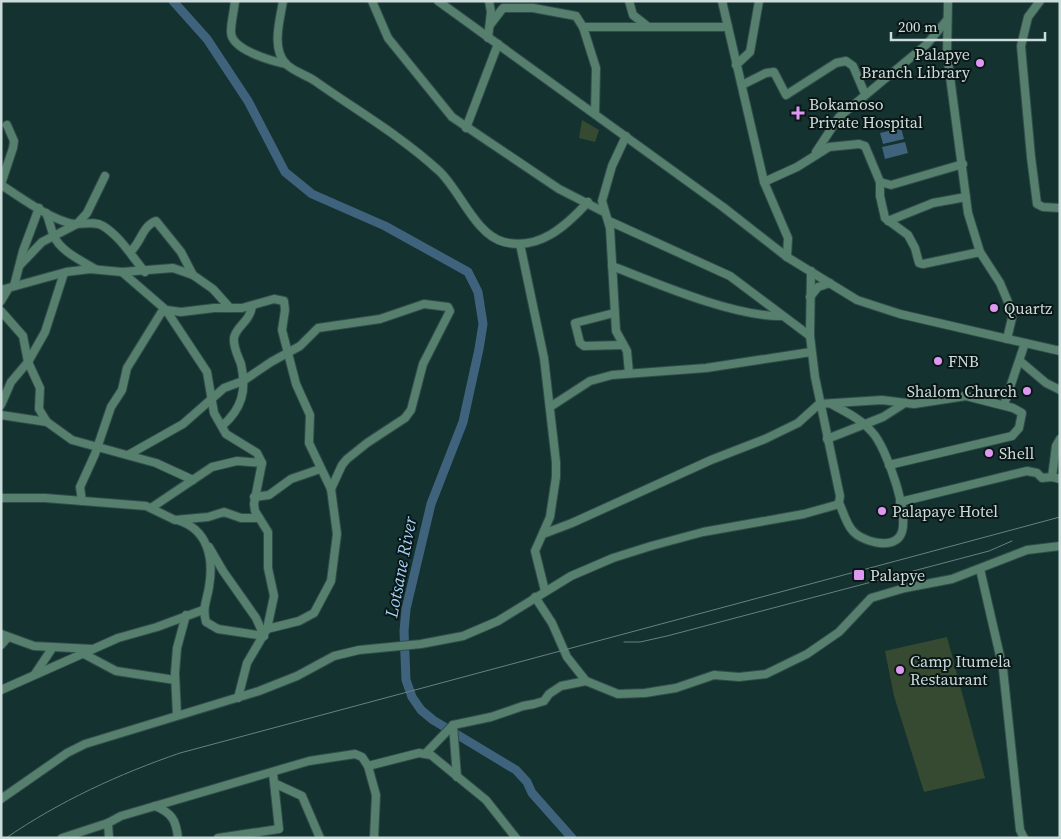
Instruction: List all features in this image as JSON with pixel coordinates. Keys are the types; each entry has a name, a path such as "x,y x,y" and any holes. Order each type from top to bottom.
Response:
{"street":[{"path":"235,1 231,32 234,40 260,58 286,64 313,79 400,140 439,170 476,221 496,239 520,244 531,243 564,228 588,202"},
{"path":"283,1 277,35 280,55 286,64"},
{"path":"372,1 388,38 452,117 466,128 516,158 559,189 588,202 604,212"},
{"path":"438,1 722,206 787,257 858,300 873,306 1060,351"},
{"path":"629,1 633,15 647,26"},
{"path":"722,1 764,182 788,238 787,257"},
{"path":"736,65 750,52 759,1"},
{"path":"948,1 947,54 966,196 974,235 980,252 1004,291 1012,309 1007,339"},
{"path":"1040,1 1028,17 1021,46 1030,157 1038,204 1043,207 1060,208"},
{"path":"488,38 490,2 503,8 522,4 567,12 576,16 583,27 596,68 595,114"},
{"path":"490,25 503,8"},
{"path":"815,154 839,117 927,44 948,20"},
{"path":"583,27 647,26 695,28 728,26"},
{"path":"466,128 498,44"},
{"path":"742,85 766,73 774,72 786,95 836,63 846,61 852,66 865,94"},
{"path":"7,124 14,141 14,148 1,185 58,219 77,224 104,226 130,252 146,272"},
{"path":"626,136 605,187 602,201 604,212 609,221 616,331 627,351 629,373"},
{"path":"764,182 798,167 815,154 829,148 860,144 865,146 870,154 880,182 880,196 888,221 908,235 921,264 980,252"},
{"path":"880,182 892,184 963,164"},
{"path":"20,266 42,242 77,224 87,212 105,176"},
{"path":"888,221 934,203 966,196"},
{"path":"42,209 51,222 54,237 69,252 95,269"},
{"path":"1,301 20,266 42,209"},
{"path":"130,252 135,248 146,228 156,221 181,252 193,274"},
{"path":"609,221 730,276 780,316 810,336"},
{"path":"520,244 544,358 556,477 550,517 535,557 545,591"},
{"path":"612,266 737,309 780,316"},
{"path":"8,288 64,273 95,269 146,272 173,268 193,274 214,289 230,308"},
{"path":"811,271 811,352 819,404 838,484 839,502 855,534 886,543 895,541 900,536 903,516 889,465 874,433 864,424 830,404"},
{"path":"122,272 166,310 207,372 210,401 214,413 222,426 232,439 257,453 262,464 262,472 254,497 255,511 268,532 268,568 274,596 266,633 247,663 238,698"},
{"path":"1,405 11,382 28,362 45,332 64,273"},
{"path":"810,297 818,287 830,282"},
{"path":"82,500 80,486 97,447 111,407 122,390 131,360 158,317 166,310 182,312 252,306 274,299 284,301 285,310 281,325 296,384 309,412 309,443 331,489 337,534 334,566 326,593 314,613 308,618 266,633 211,626 206,622 203,610 209,587 210,556 207,544"},
{"path":"128,455 170,433 224,388 243,381 271,362 300,346 318,328 380,319 424,304 449,309 423,364 411,410 405,418 367,443 347,459 342,465 331,489"},
{"path":"222,426 240,406 244,389 234,340 235,334 249,318 252,306"},
{"path":"1,311 23,336 28,362 39,386 39,409 47,422 72,440 156,463 194,480"},
{"path":"614,313 575,323 580,343 584,346 623,344"},
{"path":"1004,406 1025,343"},
{"path":"550,407 590,381 629,373 706,368 811,352"},
{"path":"1020,361 1056,389 1060,398"},
{"path":"819,404 882,400 905,403 966,396 1022,413 1019,428 1012,436 889,465"},
{"path":"827,439 883,417 905,403"},
{"path":"543,534 572,523 711,460 765,439 798,423 810,415 819,404"},
{"path":"1,415 47,422"},
{"path":"900,502 1027,471 1037,473 1045,479 1056,478 1056,446 1060,439"},
{"path":"151,508 194,480 207,469 228,461 262,464"},
{"path":"254,497 269,495 291,479 320,469"},
{"path":"1,498 82,500 151,508 198,530 223,571 266,633"},
{"path":"2,796 76,748 177,715 238,698 290,679 334,656 383,647 445,640 478,630 579,572 651,546 703,532 820,510 839,502"},
{"path":"176,520 208,517 224,512 241,518 259,518"},
{"path":"535,597 552,624 567,657 586,681 618,694 676,688 714,675 739,677 766,674 807,654 840,632 871,598 905,588 952,579 1027,550 1060,546"},
{"path":"980,569 1003,669 1020,830 1024,838"},
{"path":"1,690 118,638 157,628 186,615 203,610"},
{"path":"177,715 178,702 175,680 177,644 186,615"},
{"path":"1,646 5,635 34,646 94,650"},
{"path":"34,675 53,647"},
{"path":"84,654 116,672 175,680"},
{"path":"368,766 426,753 454,725 492,717 544,701 549,694 561,686 586,681"},
{"path":"178,702 186,713"},
{"path":"454,725 457,777"},
{"path":"426,753 441,762 486,800 516,838"},
{"path":"62,838 108,823 120,816 309,761 355,754 362,757 368,766 376,795 374,838"},
{"path":"218,838 279,829 276,784 273,773"},
{"path":"276,784 302,796 320,838"},
{"path":"155,806 166,811 173,818 176,823 178,838"},
{"path":"108,823 108,838"}],"green space":[{"path":"582,120 599,130 595,142 579,138"},
{"path":"947,637 985,778 924,792 894,696 885,651"}],"water":[{"path":"901,128 904,139 883,144 880,133"},
{"path":"905,142 908,153 885,159 882,147"}],"waterway":[{"name":"Lotsane River","path":"173,1 207,39 248,101 285,172 312,194 385,226 468,272 478,292 483,324 463,422 431,504 406,609 404,631 406,680 412,697 421,710 433,720 516,770 527,782 532,793 572,838"}],"railway":[{"path":"6,838 47,812 90,789 180,753 1060,517"},
{"path":"624,642 640,642 667,636 989,551 1012,541"}],"place":[{"name":"Palapye Branch Library","path":"980,63"},
{"name":"Bokamoso Private Hospital","path":"798,113"},
{"name":"Quartz","path":"994,308"},
{"name":"FNB","path":"938,361"},
{"name":"Shalom Church","path":"1027,391"},
{"name":"Shell","path":"989,453"},
{"name":"Palapaye Hotel","path":"882,511"},
{"name":"Palapye","path":"859,575"},
{"name":"Camp Itumela Restaurant","path":"900,670"}]}
